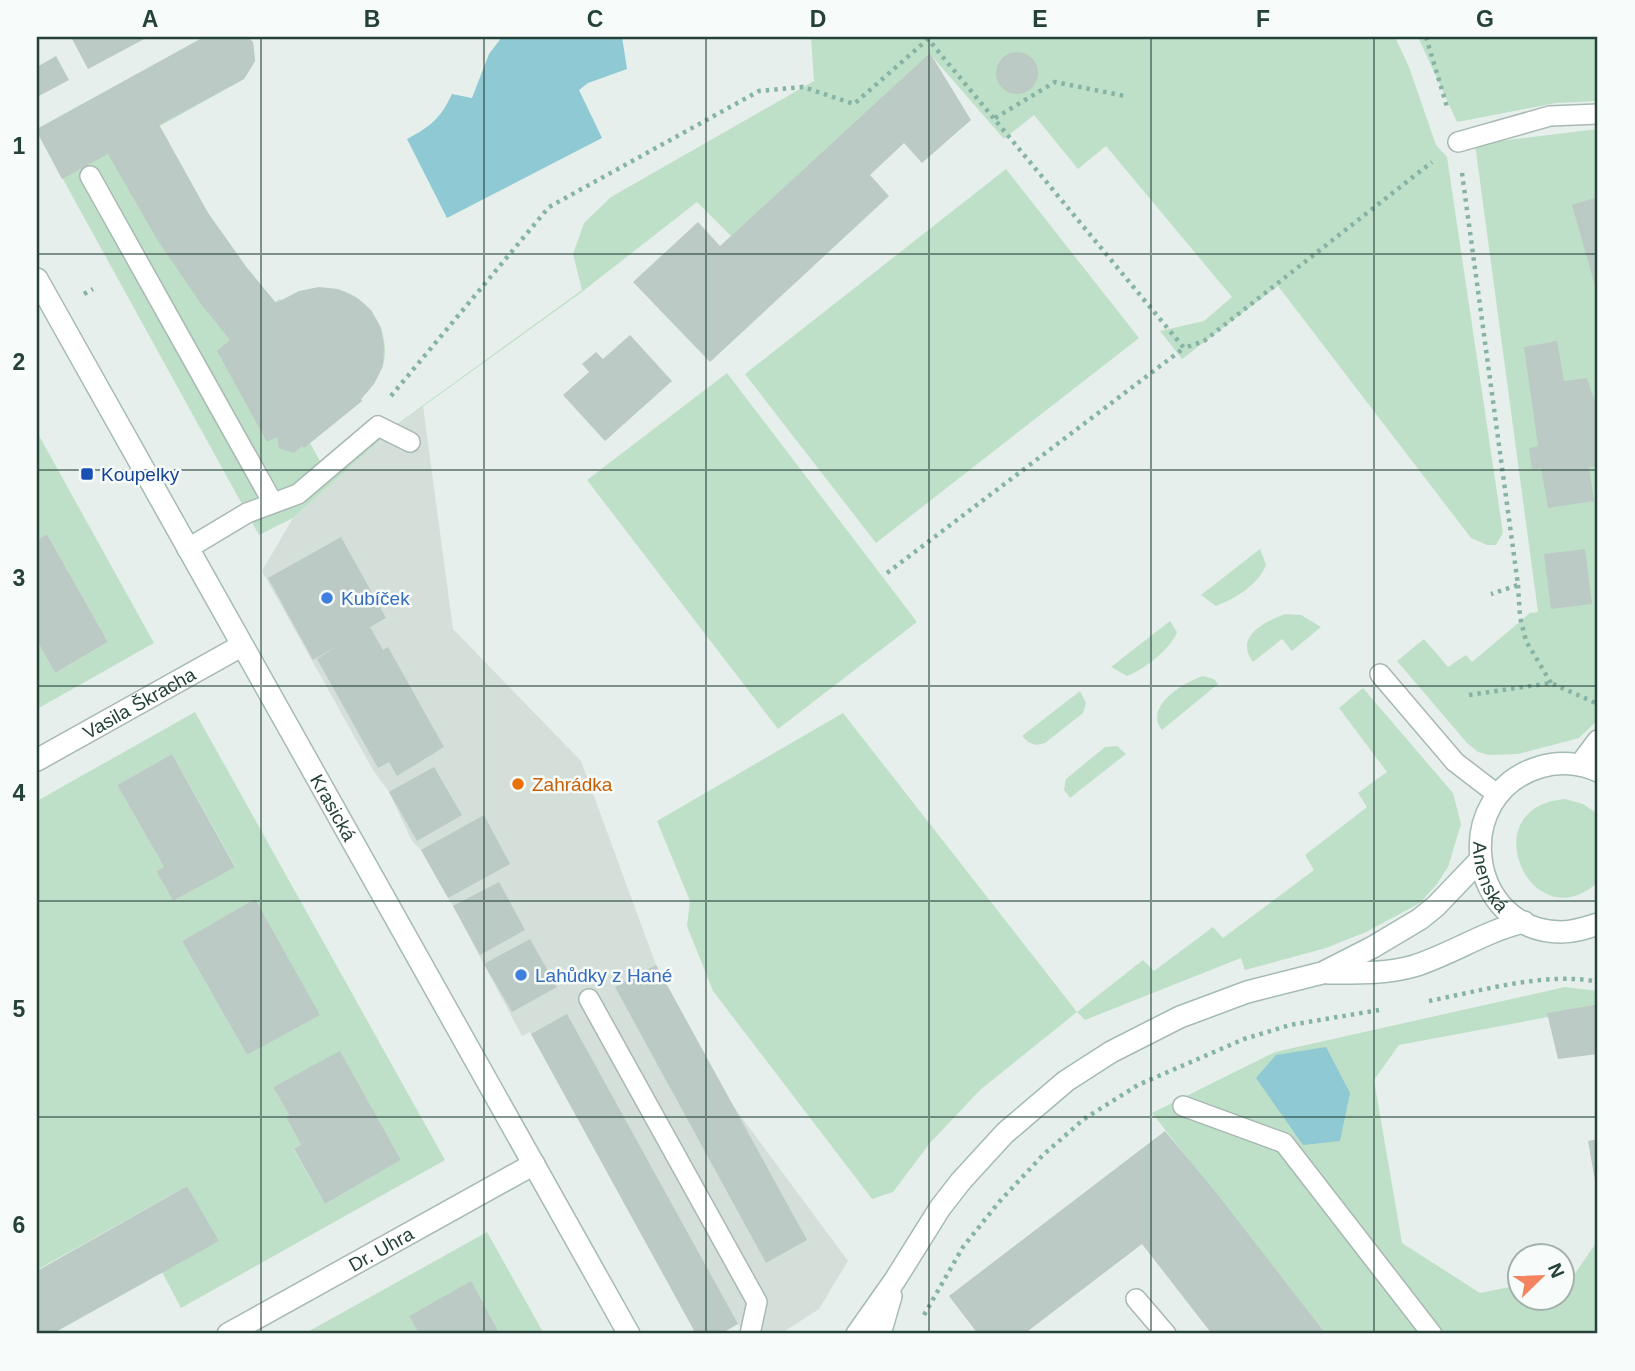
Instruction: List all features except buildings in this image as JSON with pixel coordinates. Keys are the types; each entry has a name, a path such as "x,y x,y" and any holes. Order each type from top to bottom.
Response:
{"street":[{"name":"Krasická","path":"37,279 629,1334"},
{"name":"Vasila Škracha","path":"37,760 241,646"},
{"name":"Anenská","path":"1598,741 1589,768 1556,764 1532,770 1511,782 1498,794 1483,822 1479,847 1480,860 1491,890 1511,914 1537,928 1563,932 1598,924"},
{"path":"857,1334 940,1208 961,1181 1005,1133 1066,1081 1111,1052 1180,1017 1247,992 1322,973 1373,947 1420,919 1443,900 1480,860"},
{"path":"1322,973 1377,972 1404,968 1430,960 1495,930 1524,922"},
{"name":"Dr. Uhra","path":"228,1334 534,1164"},
{"path":"880,1334 895,1280"}],"lane":[{"path":"1458,142 1550,116 1598,114"},
{"path":"90,176 273,503"},
{"path":"187,549 247,513 298,494 378,426 410,442"},
{"path":"1380,674 1455,762 1498,794"},
{"path":"589,999 757,1302 750,1334"},
{"path":"1183,1106 1284,1143 1432,1334"},
{"path":"1136,1298 1166,1334"}],"path":[{"path":"1426,37 1458,142 1518,585 1520,617 1526,641 1551,683"},
{"path":"378,426 375,415 550,207 759,91 803,87 854,104 928,39 1184,348"},
{"path":"995,118 1055,82 1125,96"},
{"path":"887,573 1184,348 1205,341 1458,142"},
{"path":"1491,594 1518,585"},
{"path":"1469,695 1551,683 1598,704"}],"shaded area":[{"path":"423,406 453,629 581,761 656,965 731,1103 848,1261 819,1309 780,1334 744,1334 738,1324 720,1334 696,1334 530,1032 522,1036 453,906 421,850 412,841 389,792 373,770 262,571 293,518 396,426"}],"green space":[{"path":"204,37 247,37 253,42 255,61 244,79 160,126 208,213 275,302 320,291 340,290 362,301 377,320 382,332 385,356 376,380 362,401 310,443 320,461 375,415 396,425 582,290 573,254 584,223 611,197 814,81 811,37 1395,37 1409,67 1436,145 1447,157 1503,533 1496,545 1487,545 1471,538 1278,286 1182,359 1160,331 1204,321 1232,297 1106,146 1078,169 1034,115 1004,139 930,54 731,236 697,202 583,291 396,426 293,518 259,535 37,132 37,129"},
{"path":"1418,37 1598,37 1598,101 1556,103 1457,122"},
{"path":"1598,129 1598,720 1579,738 1518,754 1489,755 1478,752 1467,743 1397,661 1424,639 1448,667 1466,655 1472,662 1530,613 1538,612 1475,144"},
{"path":"1006,169 1139,338 876,543 745,374"},
{"path":"727,373 917,622 778,729 587,480"},
{"path":"37,432 154,643 37,709 37,641 55,673 108,642 47,534 37,540"},
{"path":"1260,549 1266,565 1246,590 1216,606 1201,595"},
{"path":"1285,614 1301,615 1321,627 1292,651 1282,639 1253,662 1248,653 1249,638 1268,621"},
{"path":"1170,621 1177,632 1174,638 1163,652 1148,664 1127,676 1111,667"},
{"path":"1203,676 1214,679 1218,684 1162,730 1158,713 1162,704 1177,690"},
{"path":"1363,688 1453,793 1461,824 1448,867 1420,903 1366,932 1326,948 1245,970 1241,958 1085,1020 1077,1012 1143,960 1154,971 1213,927 1223,938 1314,870 1305,855 1367,807 1358,793 1387,772 1339,708"},
{"path":"1080,691 1086,703 1083,713 1045,743 1036,745 1022,736"},
{"path":"195,712 445,1160 181,1308 162,1272 216,1241 187,1186 37,1270 37,801","holes":["172,754 235,866 173,901 156,871 164,867 117,785","255,900 319,1015 247,1055 182,941","340,1052 401,1160 325,1204 294,1150 301,1145 286,1117 289,1115 273,1087"]},
{"path":"843,713 1077,1012 980,1090 930,1143 893,1192 872,1199 713,991 687,926 690,901 657,821"},
{"path":"1117,746 1126,754 1070,798 1064,790 1066,779 1105,747"},
{"path":"1565,799 1583,804 1598,814 1598,882 1574,896 1552,896 1534,885 1521,866 1516,845 1521,824 1536,807"},
{"path":"1565,987 1598,991 1598,1004 1548,1013 1548,1017 1399,1045 1374,1080 1402,1243 1480,1293 1506,1288 1506,1312 1576,1312 1576,1272 1598,1240 1598,1334 1326,1334 1152,1113 1275,1052"},
{"path":"487,1232 544,1334 500,1334 471,1282 409,1316 419,1334 304,1334"}],"water":[{"path":"502,37 622,37 627,69 588,83 579,90 602,138 447,218 407,139 434,121 452,94 472,98 489,54"},
{"path":"1326,1047 1350,1093 1340,1141 1303,1145 1256,1078 1276,1055"}],"place":[{"name":"Koupelky","path":"87,474"},
{"name":"Kubíček","path":"327,598"},
{"name":"Zahrádka","path":"518,784"},
{"name":"Lahůdky z Hané","path":"521,975"}]}
